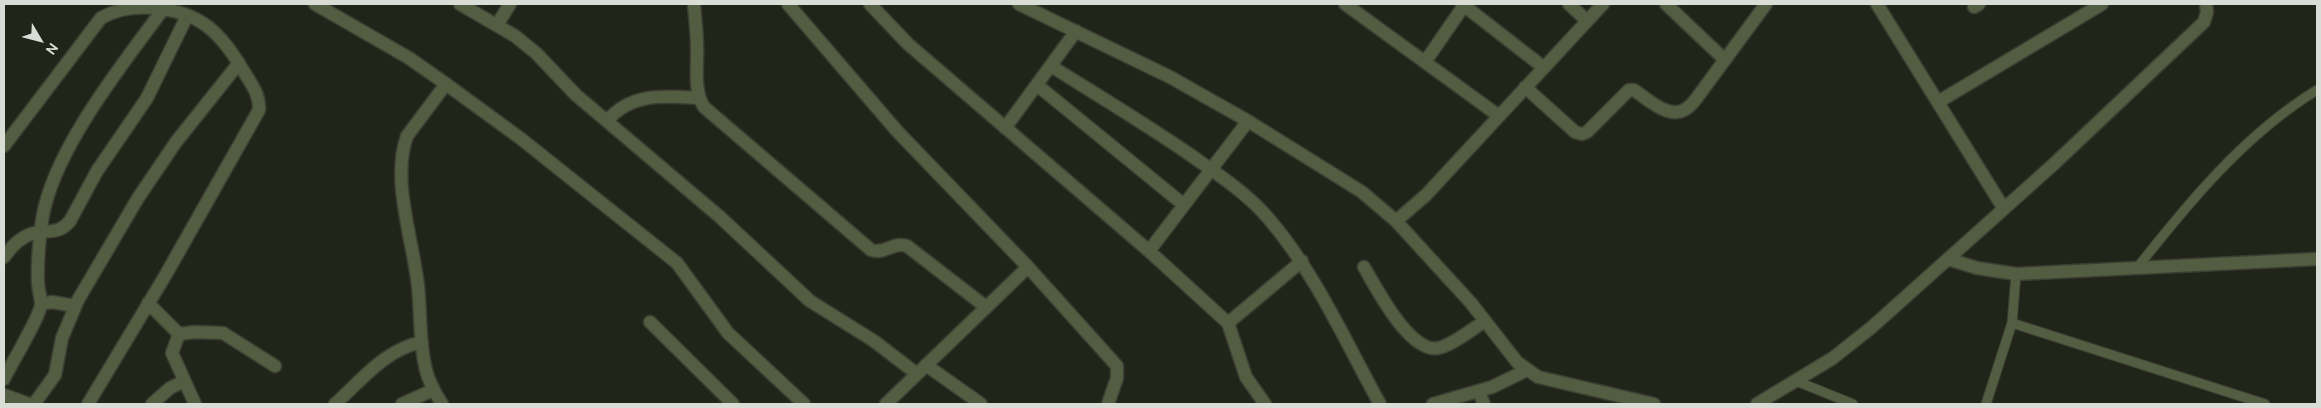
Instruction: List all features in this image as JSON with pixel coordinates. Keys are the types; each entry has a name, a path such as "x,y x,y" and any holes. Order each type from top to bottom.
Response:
{"street":[{"path":"4,146 101,18 112,10 136,4 155,5 188,16 214,32 239,63 259,96 259,110 88,404"},
{"path":"314,4 396,50 446,84 520,138 677,263 728,333 804,404"},
{"path":"460,4 497,25 536,53 562,82 720,217 810,301 981,404"},
{"path":"497,25 510,4"},
{"path":"694,4 699,98 704,107 871,250 881,251 900,244 908,246 986,307"},
{"path":"788,4 897,132 1028,267 1116,366 1117,378 1108,404"},
{"path":"870,4 908,44 1148,251 1228,323 1246,376 1265,404"},
{"path":"1018,4 1170,77 1248,121 1349,182 1396,221 1527,370 1548,381 1654,404"},
{"path":"1345,4 1499,116"},
{"path":"1425,62 1464,4 1543,67"},
{"path":"1569,4 1587,21"},
{"path":"1396,221 1426,195 1603,4"},
{"path":"1666,4 1726,60"},
{"path":"1525,87 1575,132 1582,134 1587,132 1629,90 1634,90 1667,111 1676,113 1684,110 1696,99 1766,4"},
{"path":"1877,4 2004,209"},
{"path":"1938,102 2102,4"},
{"path":"1757,404 1833,358 1948,260 2055,163 2204,22 2210,6"},
{"path":"4,379 41,304 38,283 44,207 69,149 118,72 164,8"},
{"path":"4,258 24,237 42,232 59,231 65,228 97,171 147,98 188,16"},
{"path":"1005,128 1076,31"},
{"path":"34,404 55,375 59,349 74,306 151,177 239,63"},
{"path":"1051,66 1161,135 1211,169 1267,217 1302,261 1380,404"},
{"path":"442,404 433,390 426,369 414,255 403,197 402,166 404,144 407,136 446,84"},
{"path":"1037,85 1184,205"},
{"path":"607,121 615,111 644,98 660,96 699,98"},
{"path":"1148,251 1248,121"},
{"path":"1948,260 1977,268 2016,274 2317,259"},
{"path":"1228,323 1302,261"},
{"path":"886,404 1028,267"},
{"path":"1364,267 1397,320 1416,342 1434,349 1442,348 1485,321"},
{"path":"41,304 52,302 74,306"},
{"path":"148,303 179,334"},
{"path":"650,322 733,404"},
{"path":"179,334 194,332 223,333 275,366"},
{"path":"179,334 172,353 195,404"},
{"path":"335,404 379,363 400,348 422,342"},
{"path":"1433,404 1478,392 1527,370"},
{"path":"152,404 170,388 184,381"},
{"path":"402,404 433,390"},
{"path":"1478,392 1484,404"},
{"path":"4,395 29,404"}],"lane":[{"path":"2137,268 2189,202 2244,147 2290,107 2317,90"},
{"path":"1986,404 2012,323 2016,274"},
{"path":"2012,323 2265,404"},
{"path":"1796,381 1853,404"}]}
